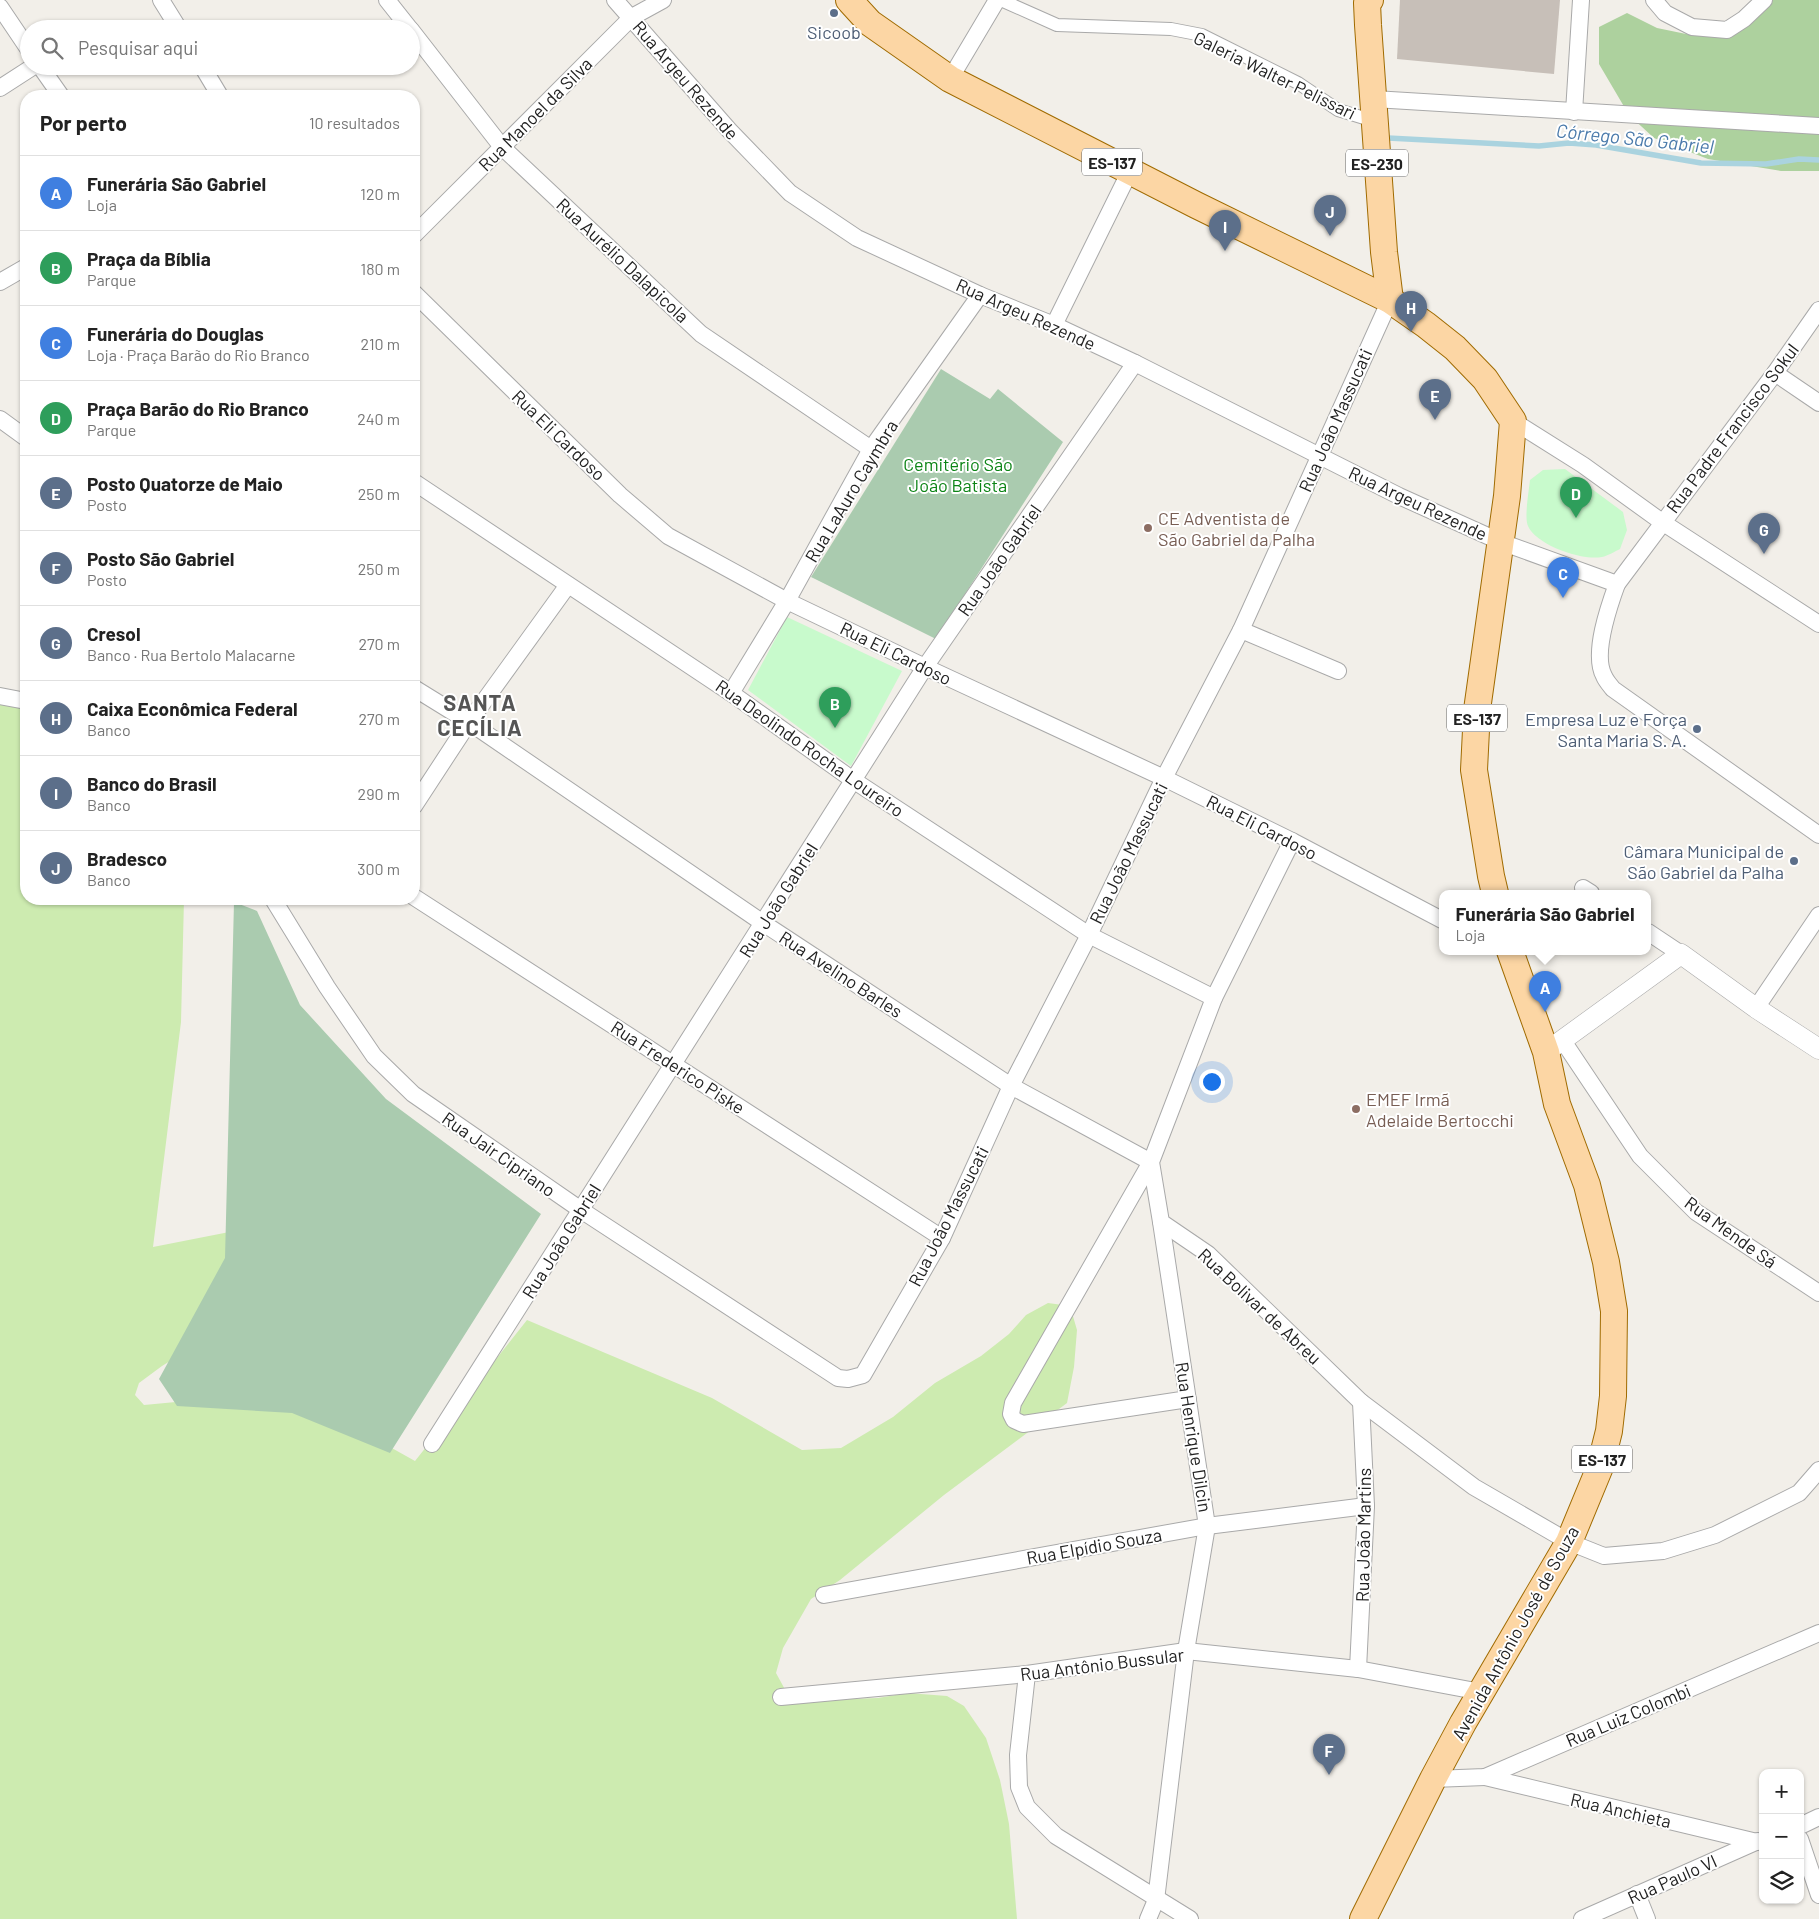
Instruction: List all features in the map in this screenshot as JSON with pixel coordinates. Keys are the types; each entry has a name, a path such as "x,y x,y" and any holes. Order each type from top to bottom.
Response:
{"main road":[{"name":"ES-137","path":"849,0 870,23 950,79 1390,300 1455,348 1485,379 1512,421 1508,496 1477,710 1474,770 1494,890"},
{"name":"ES-230","path":"1367,6 1390,300"},
{"name":"Avenida Antônio José de Souza","path":"1363,1919 1433,1779 1481,1692 1569,1542 1600,1467 1608,1431 1613,1396 1614,1311 1606,1262 1587,1185 1557,1104 1554,1047 1509,955"}],"street":[{"path":"161,0 173,20"},
{"name":"Rua Aurélio Dalapicola","path":"387,0 403,20"},
{"name":"Rua Argeu Rezende","path":"615,0 632,17 729,130 790,193 857,238 980,295 1054,325 1135,362 1399,496 1501,542 1617,584"},
{"name":"Rua Manoel da Silva","path":"420,229 632,17 663,0"},
{"path":"950,79 999,0"},
{"name":"Galeria Walter Pelissari","path":"999,0 1057,26 1171,29 1202,35 1298,83 1338,110 1374,110"},
{"path":"1574,112 1581,0"},
{"path":"1654,0 1665,14 1692,27 1727,30 1744,19 1764,0"},
{"path":"0,6 20,36"},
{"name":"Rua Aurélio Dalapicola","path":"420,41 502,146 701,334 871,449"},
{"path":"0,88 20,75"},
{"path":"46,75 57,90"},
{"path":"207,75 216,90"},
{"path":"1374,110 1574,112 1819,126"},
{"path":"1054,325 1130,171"},
{"path":"0,282 20,270"},
{"name":"Rua LaAuro Caymbra","path":"731,693 787,601 871,449 980,295"},
{"name":"Rua Eli Cardoso","path":"420,299 620,495 668,536 787,601 925,668 1164,778 1439,918"},
{"name":"Rua João Massucati","path":"838,1378 848,1379 863,1375 942,1238 1011,1086 1089,936 1164,778 1241,630 1390,300"},
{"name":"Rua Padre Francisco Sokul","path":"1819,310 1775,373 1617,584 1602,628 1600,660 1603,675 1613,689 1819,835"},
{"name":"Rua João Gabriel","path":"432,1444 925,668 1135,362"},
{"path":"1775,373 1819,403"},
{"path":"0,419 20,434"},
{"path":"1512,421 1583,465 1662,522 1819,624"},
{"name":"Rua Deolindo Rocha Loureiro","path":"420,486 731,693 853,780 1089,936 1214,998"},
{"path":"420,797 469,722 568,584"},
{"path":"1241,630 1338,671"},
{"name":"Rua Avelino Barles","path":"420,692 469,722 763,923 1011,1086 1152,1162"},
{"path":"0,696 20,700"},
{"path":"1188,1399 1023,1424 1014,1420 1011,1414 1013,1403 1152,1162 1214,998 1292,842"},
{"name":"Rua Frederico Piske","path":"420,901 942,1238"},
{"name":"Rua Jair Cipriano","path":"277,905 327,987 374,1056 413,1094 580,1210 838,1378"},
{"path":"1756,1008 1819,915"},
{"path":"1651,934 1756,1008 1819,1048"},
{"path":"1554,1047 1681,954"},
{"name":"Rua Mende Sá","path":"1554,1047 1640,1156 1696,1212 1819,1293"},
{"path":"1152,1162 1161,1222"},
{"name":"Rua Bolivar de Abreu","path":"1161,1222 1208,1254 1361,1402 1474,1487 1569,1542"},
{"name":"Rua Henrique Dilcin","path":"1148,1919 1156,1900 1186,1651 1207,1526 1161,1222"},
{"name":"Rua João Martins","path":"1358,1668 1366,1506 1361,1402"},
{"path":"1569,1542 1604,1556 1663,1551 1715,1535 1799,1493 1819,1470"},
{"name":"Rua Elpídio Souza","path":"824,1595 1207,1526 1366,1506"},
{"name":"Rua Luiz Colombi","path":"1433,1779 1485,1777 1819,1633"},
{"name":"Rua Antônio Bussular","path":"781,1697 1027,1674 1186,1651 1358,1668 1481,1692"},
{"path":"1027,1674 1018,1755 1019,1787 1027,1807 1056,1836 1156,1900 1190,1919"},
{"name":"Rua Anchieta","path":"1485,1777 1759,1841"},
{"path":"1804,1824 1819,1818"},
{"name":"Rua Paulo VI","path":"1582,1919 1759,1841"},
{"path":"1804,1851 1819,1895"},
{"path":"1637,1894 1647,1919"}],"green space":[{"path":"1771,0 1819,0 1819,171 1781,171 1708,159 1654,138 1629,115 1599,64 1599,27 1627,13 1657,28 1691,35 1733,32"},
{"name":"Cemitério São João Batista","path":"941,369 990,399 998,389 1063,442 936,639 811,577"},
{"path":"1565,469 1623,512 1627,530 1620,549 1602,557 1583,557 1550,545 1533,533 1528,526 1526,517 1530,480 1543,470"},
{"path":"787,617 902,671 851,766 748,690"},
{"path":"0,687 20,695 20,905 184,905 181,1022 153,1247 270,1224 204,1340 139,1383 135,1395 144,1405 218,1398 313,1404 415,1461 527,1320 712,1398 802,1450 841,1448 893,1417 935,1383 981,1356 1009,1334 1026,1315 1048,1303 1070,1306 1077,1330 1074,1367 1067,1403 944,1495 840,1580 811,1599 783,1648 776,1673 788,1695 824,1700 878,1698 908,1693 947,1696 964,1706 986,1738 1000,1780 1009,1824 1017,1919 0,1919"},
{"path":"234,905 242,905 257,911 300,1005 386,1099 541,1214 390,1453 292,1413 177,1406 159,1379 225,1258"}],"building":[{"path":"1400,0 1560,0 1554,74 1397,59"}],"waterway":[{"name":"Córrego São Gabriel","path":"1388,138 1539,146 1569,143 1596,145 1701,163 1766,164 1799,159 1819,160"}],"place":[{"name":"Sicoob","path":"834,13"},
{"name":"Bradesco","path":"1330,236"},
{"name":"Banco do Brasil","path":"1225,251"},
{"name":"Caixa Econômica Federal","path":"1411,332"},
{"name":"Posto Quatorze de Maio","path":"1435,420"},
{"name":"Praça Barão do Rio Branco","path":"1576,518"},
{"name":"CE Adventista de São Gabriel da Palha","path":"1148,528"},
{"name":"Cresol","path":"1764,554"},
{"name":"Funerária do Douglas","path":"1563,598"},
{"name":"Praça da Bíblia","path":"835,728"},
{"name":"Empresa Luz e Força Santa Maria S. A.","path":"1697,729"},
{"name":"Câmara Municipal de São Gabriel da Palha","path":"1794,861"},
{"name":"Funerária São Gabriel","path":"1545,1012"},
{"name":"EMEF Irmã Adelaide Bertocchi","path":"1356,1109"},
{"name":"Posto São Gabriel","path":"1329,1775"}],"district":[{"name":"SANTA CECÍLIA","path":"480,714"}]}
